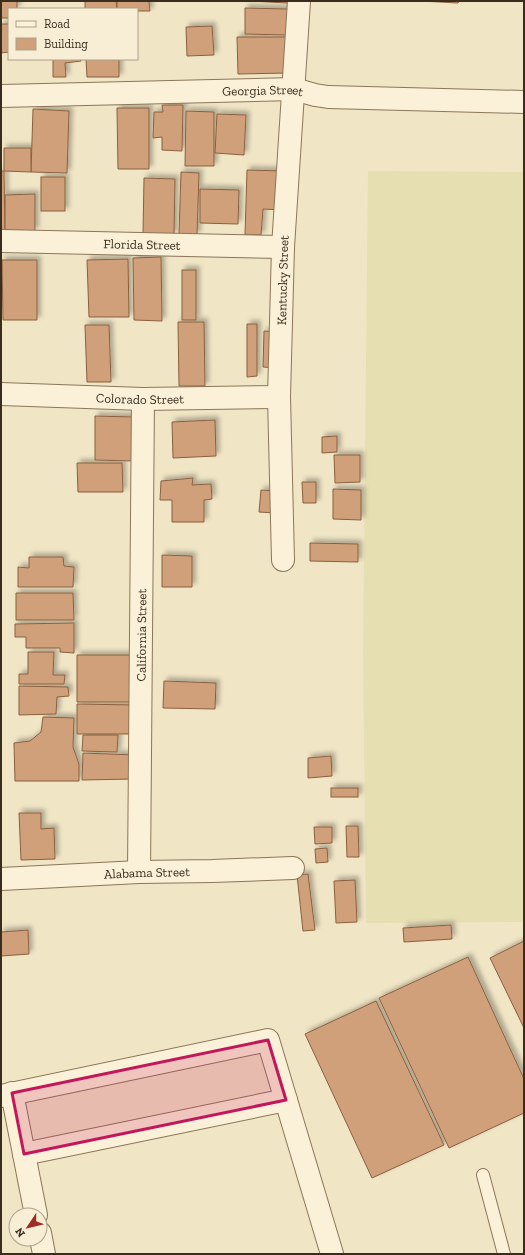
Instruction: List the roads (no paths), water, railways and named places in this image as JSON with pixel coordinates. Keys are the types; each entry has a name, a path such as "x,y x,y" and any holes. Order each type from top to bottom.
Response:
{"street":[{"name":"Kentucky Street","path":"283,560 279,397 283,247 299,1"},
{"name":"Georgia Street","path":"1,96 294,88 315,95 328,97 524,102"},
{"name":"Florida Street","path":"1,241 283,247"},
{"name":"Colorado Street","path":"1,394 143,399 279,397"},
{"name":"California Street","path":"139,872 143,399"},
{"name":"Alabama Street","path":"1,879 139,872 212,872 293,868"},
{"path":"34,1207 24,1154 7,1094 268,1040 332,1254"},
{"path":"24,1154 286,1100"}],"lane":[{"path":"483,1175 504,1254"}]}
